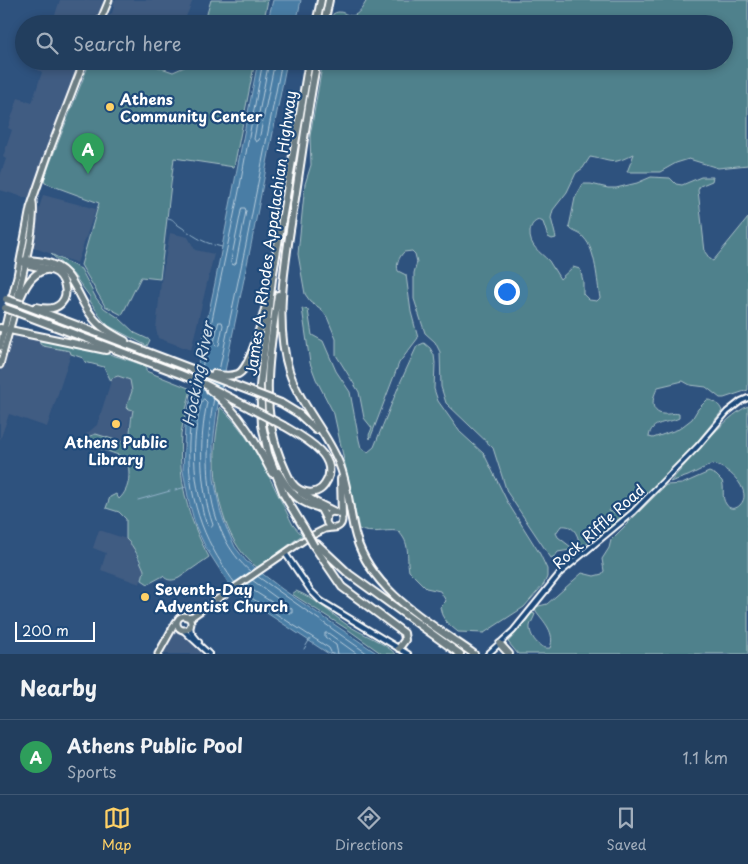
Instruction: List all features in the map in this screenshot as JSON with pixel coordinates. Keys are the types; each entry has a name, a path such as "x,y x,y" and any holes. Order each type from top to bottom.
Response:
{"highway":[{"path":"318,15 321,0"},
{"path":"326,15 329,0"},
{"name":"James A. Rhodes Appalachian Highway","path":"307,70 272,279 260,386 262,425 268,453 284,495 316,545 348,574 460,654"},
{"name":"James A. Rhodes Appalachian Highway","path":"315,70 302,148 282,297 281,331 289,370 297,391 335,456 344,479 356,538 377,577 406,605 474,654"},
{"path":"302,148 271,340 267,376 269,410 273,439 286,472 293,484 308,498 335,512"},
{"path":"2,307 46,309 55,307 66,294 66,285 59,274 24,262"},
{"path":"24,262 48,263 61,268 73,282 84,305 98,324 139,348"},
{"path":"18,309 26,286 33,276 43,270 54,271"},
{"path":"184,366 220,375 235,375 242,371 248,362 272,279"},
{"path":"3,298 18,309 194,380 284,426 314,444 324,456 328,467 328,479 323,488 311,493 299,490"},
{"path":"18,309 139,348 281,403 293,409 308,421 327,442"},
{"path":"4,329 70,341 138,358"},
{"path":"194,380 230,407 251,436 284,495"},
{"path":"268,453 289,489 302,501 321,509 326,519"},
{"path":"335,456 342,481 342,516"},
{"path":"316,545 342,587 404,633 405,640 399,648"},
{"path":"500,644 510,654"}],"main road":[{"path":"103,15 109,0"},
{"path":"0,365 4,329 18,309 24,262 34,209 33,200 50,147 80,70"},
{"path":"0,346 24,262"},
{"path":"159,654 179,618 192,616 203,610 285,554 322,526 329,514 335,512 342,516 341,525 338,527 325,529 307,538"},
{"path":"326,519 328,525 332,528"},
{"path":"159,654 172,634 186,630 203,610"},
{"path":"186,617 190,620 190,626"},
{"path":"177,622 178,627 182,630"}],"street":[{"name":"Rock Riffle Road","path":"488,654 521,621 561,572 633,512 698,446 727,412 748,398"},
{"path":"285,554 316,597 408,654"},
{"path":"190,626 191,632 209,654"},
{"path":"182,630 200,644"}],"shaded area":[{"path":"60,0 109,0 103,15 55,15"},
{"path":"114,0 193,0 187,15 108,15 112,13"},
{"path":"38,70 81,70 33,200 0,190 0,176 6,159 3,157 12,130 8,128 18,98 32,103 42,72"},
{"path":"43,195 96,209 77,263 32,247 37,215"},
{"path":"170,233 188,237 195,250 214,254 191,350 158,338 156,329 161,282"},
{"path":"0,331 39,340 43,346 70,351 71,354 47,427 9,414 0,440"},
{"path":"118,376 130,380 132,391 126,407 133,410 129,422 130,436 128,445 96,434 87,437 85,435 97,425 112,378"},
{"path":"99,530 126,539 133,546 144,570 140,584 101,570 106,553 93,548"},
{"path":"181,630 209,654 161,654 172,634"}],"green space":[{"path":"211,0 268,0 265,15 207,15"},
{"path":"367,0 748,0 748,165 718,168 689,159 676,163 660,172 627,172 634,154 616,161 590,157 583,168 576,173 567,192 553,210 551,218 556,238 548,237 543,222 539,220 531,227 530,237 533,245 549,261 560,279 573,267 580,269 583,281 583,294 589,300 597,301 600,298 591,250 582,236 569,227 575,198 583,184 616,188 637,183 651,177 670,178 676,184 682,185 701,177 713,177 712,181 700,186 698,190 705,252 713,261 748,218 748,390 720,398 706,387 690,385 683,381 658,387 653,401 656,411 662,414 679,414 679,418 656,425 650,432 649,437 653,438 679,429 692,419 707,400 716,403 722,411 691,449 638,502 630,501 613,504 609,511 620,514 622,519 580,549 579,540 573,529 561,526 556,533 558,537 571,547 570,550 558,552 551,558 507,492 493,448 446,403 441,387 440,352 435,342 425,333 414,299 414,273 417,262 412,251 402,254 397,268 398,271 406,275 411,312 418,338 399,363 370,439 369,435 372,428 364,418 359,392 336,355 336,339 327,317 305,294 298,254 305,184 311,165 310,136 321,70 733,70 733,15 354,15"},
{"path":"338,12 349,15 333,15"},
{"path":"86,70 167,70 173,72 178,70 253,70 234,167 174,158 160,279 141,277 122,315 105,306 81,265 99,203 45,183 44,180"},
{"path":"51,254 81,269 96,298 104,308 119,318 135,333 150,340 147,346 109,326 102,319 90,301 90,297 73,274"},
{"path":"302,308 308,310 312,335 323,341 336,371 350,392 361,448 368,452 374,447 417,346 424,343 434,355 434,389 438,401 460,432 484,454 508,503 540,554 547,569 547,577 544,584 524,607 484,633 458,632 446,622 440,607 446,601 440,591 426,588 409,571 405,540 398,531 369,532 359,529 334,414 310,363"},
{"path":"39,340 80,346 120,357 146,366 146,371 191,389 181,434 181,467 190,513 209,557 179,578 170,580 163,576 148,584 142,580 144,570 134,549 126,539 126,519 119,512 106,508 110,497 116,494 119,499 126,490 129,474 127,458 87,444 87,437 96,434 128,444 133,410 126,408 132,391 130,380 118,376 112,378 111,381 104,367 85,362 83,358 71,354 70,351 43,346"},
{"path":"748,406 748,654 518,654 508,642 531,613 535,614 530,626 533,638 539,645 550,648 550,633 535,607 547,604 582,573 594,576 602,574 604,571 602,559 609,548 611,540 666,485 682,484 709,472 716,475 722,481 724,499 728,507 734,508 740,505 744,496 741,485 728,471 717,465 712,464 688,476 670,482 718,429"},
{"path":"220,407 243,432 270,478 293,525 302,535 258,568 247,559 238,547 220,505 217,490 215,454"},
{"path":"296,591 310,598 346,624 384,645 396,654 382,654 292,594"}],"water":[{"path":"273,0 301,0 298,15 269,15"},
{"name":"Hocking River","path":"256,70 285,70 217,410 213,444 214,479 220,510 226,527 235,547 246,561 282,589 378,654 329,654 247,600 229,584 206,548 196,527 183,471 185,425"}],"waterway":[{"path":"168,218 198,238 211,244"},
{"path":"214,245 222,247"},
{"path":"175,490 186,487"},
{"path":"138,500 170,491"},
{"path":"304,649 310,639"}],"place":[{"name":"Athens Community Center","path":"110,107"},
{"name":"Athens Public Pool","path":"88,174"},
{"name":"Athens Public Library","path":"116,424"},
{"name":"Seventh-Day Adventist Church","path":"145,597"}]}
